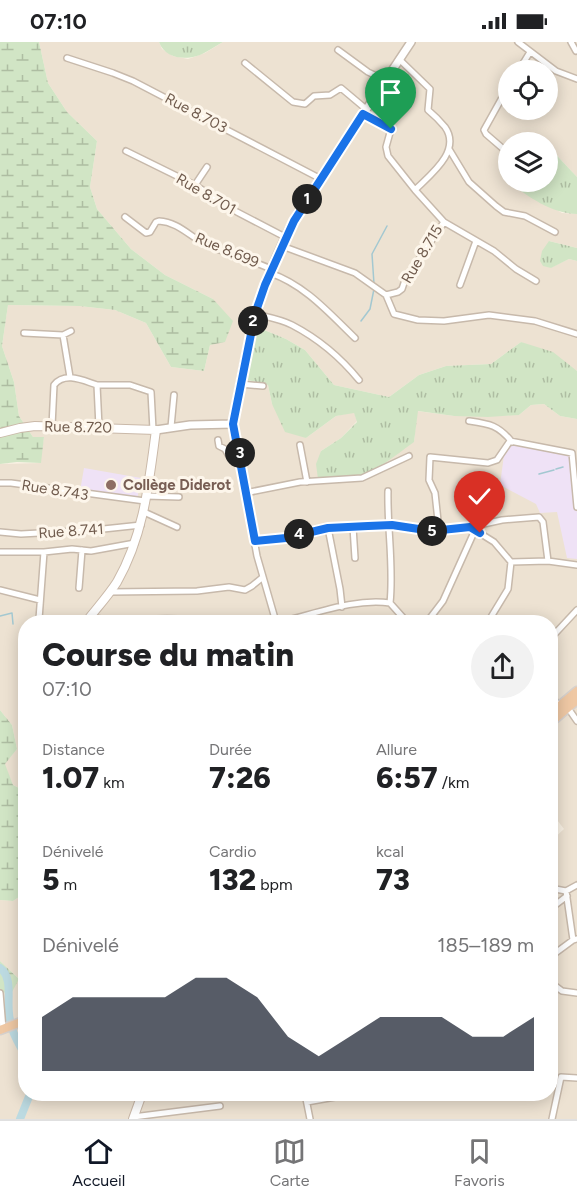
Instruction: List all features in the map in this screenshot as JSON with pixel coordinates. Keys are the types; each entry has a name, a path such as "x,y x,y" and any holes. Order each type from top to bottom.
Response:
{"highway":[{"path":"558,714 577,691"},
{"path":"558,710 577,700"},
{"path":"2,1030 18,1023"}],"main road":[{"name":"Rue 8.720","path":"0,434 28,426 154,430"},
{"path":"92,615 110,592 136,543 144,512 154,430"},
{"path":"133,1118 139,1101"}],"street":[{"path":"276,615 263,577 233,424 255,314 285,237 411,42"},
{"path":"518,42 556,71 577,79"},
{"path":"571,42 576,51"},
{"path":"338,50 368,72 385,80"},
{"path":"525,60 530,52"},
{"name":"Rue 8.703","path":"67,58 133,81 321,179"},
{"path":"399,59 430,89 428,110 446,128 450,142 449,149 438,168 415,190"},
{"path":"245,63 293,102 304,104 314,96 330,95 341,88 365,112"},
{"path":"498,105 484,130 498,143"},
{"name":"Rue 8.715","path":"282,246 355,273 386,295 402,289 405,280 444,222 387,156 386,147 391,129 365,112"},
{"path":"449,149 469,182 496,206 504,212 525,216 555,232"},
{"name":"Rue 8.701","path":"126,151 195,184 237,212 285,237"},
{"path":"195,184 207,167"},
{"name":"Rue 8.699","path":"125,217 146,233 150,232 159,221 176,225 201,242 271,271"},
{"path":"444,222 494,251 516,269 536,281"},
{"path":"460,285 476,241"},
{"path":"271,271 306,291 355,338"},
{"path":"386,295 394,314 414,320 444,321 489,315 535,321 577,334"},
{"path":"255,314 300,329 345,362 359,380"},
{"path":"24,333 63,335 71,331"},
{"path":"63,335 70,377"},
{"path":"52,426 54,385 58,380 70,377 97,385 130,385 151,392 154,430 199,424 233,424"},
{"path":"240,384 263,386"},
{"path":"97,385 99,427"},
{"path":"171,427 174,395"},
{"path":"469,421 500,428 512,442 572,453 577,507"},
{"path":"218,440 219,446 225,449 229,456 240,454"},
{"path":"439,530 435,493 429,480 429,459 432,456 488,463 497,460 512,442"},
{"path":"300,445 307,482"},
{"path":"245,493 307,482 362,478 409,456"},
{"name":"Rue 8.743","path":"0,483 145,499 179,497"},
{"path":"388,491 390,603"},
{"path":"144,512 177,527"},
{"path":"255,541 286,538 328,528 387,525 439,530 472,528 502,520 539,517 543,522 548,561"},
{"name":"Rue 8.741","path":"0,532 21,534 141,525"},
{"path":"353,527 355,558"},
{"path":"328,528 342,607"},
{"path":"472,528 494,542 511,562 508,590 492,615"},
{"path":"432,615 443,601 472,528"},
{"path":"0,552 44,552 72,549 91,551 136,543"},
{"path":"79,588 82,550"},
{"path":"39,615 44,552"},
{"path":"511,562 548,561 577,565"},
{"path":"110,592 197,591 230,587 245,590 263,577"},
{"path":"0,590 40,600"},
{"path":"308,615 370,602 390,603 401,615"},
{"path":"558,630 577,610"},
{"path":"558,702 577,721"},
{"path":"558,902 577,885"},
{"path":"558,891 567,894"},
{"path":"558,951 575,939 567,894"},
{"path":"558,988 562,991 577,993"},
{"path":"0,993 2,1030"},
{"path":"558,1091 561,1077 577,1078"},
{"path":"310,1119 307,1102 313,1101"},
{"path":"552,1119 556,1101"},
{"path":"133,1118 220,1106"}],"shaded area":[{"path":"39,42 159,42 162,49 173,56 188,59 205,53 223,42 577,42 577,177 558,157 558,132 498,132 498,192 525,192 562,213 577,214 577,248 549,241 550,268 569,259 577,261 577,371 521,342 491,364 446,366 419,375 389,397 334,385 305,350 253,325 244,379 268,385 272,404 306,438 336,416 354,412 357,421 341,438 321,451 414,442 417,411 454,416 519,415 531,405 544,404 560,416 577,419 577,1119 0,1119 0,993 18,980 18,1101 558,1101 558,835 564,829 558,821 558,615 18,615 18,788 13,785 4,764 17,749 12,725 0,710 0,464 40,463 44,437 33,437 19,416 14,382 2,346 8,305 79,306 115,310 146,323 171,367 204,371 210,345 213,299 165,275 131,249 97,209 90,187 97,141 67,112 48,83"},
{"path":"509,445 566,452 571,456 574,503 577,512 577,559 567,558 557,512 540,513 536,504 500,485 505,447"},
{"name":"Collège Diderot","path":"84,468 141,478 137,500 80,491"},
{"path":"18,898 18,978 0,961 0,900 13,901"}],"green space":[{"path":"0,42 39,42 48,83 67,112 97,141 90,187 97,209 131,249 165,275 213,299 233,321 225,342 210,345 204,371 171,367 146,323 115,310 79,306 8,305 2,346 14,382 19,416 33,437 44,437 41,463 0,464"},
{"path":"159,42 223,42 200,55 186,58 167,53"},
{"path":"558,157 577,177 577,214 558,211 522,192 558,192"},
{"path":"549,241 577,248 577,261 569,259 551,268 543,266 540,261 542,251"},
{"path":"252,325 286,339 305,350 334,385 389,397 419,375 446,366 491,364 521,342 553,352 577,371 577,419 560,416 544,404 531,405 519,415 488,417 454,416 418,411 414,442 389,460 371,471 352,478 318,479 316,464 321,451 341,438 357,422 354,413 336,416 306,438 285,432 272,404 268,385 244,379"},
{"path":"0,710 12,725 17,749 5,764 13,785 18,788 18,898 13,901 0,900"},
{"path":"0,961 18,978 18,981 12,992 0,993"}],"waterway":[{"path":"374,284 372,254 387,226"},
{"path":"361,321 370,309 374,289"},
{"path":"556,469 563,467"},
{"path":"539,474 554,470"},
{"path":"0,616 12,613 13,624"},
{"path":"0,968 7,977 11,1025 18,1042"},
{"path":"20,1119 27,1101"}],"place":[{"name":"Collège Diderot","path":"111,485"}],"route":[{"path":"391,129 363,114 299,211 285,237 260,298 245,359 233,424 240,451 245,493 255,541 286,538 328,528 392,525 432,531 470,527 480,533"}]}
